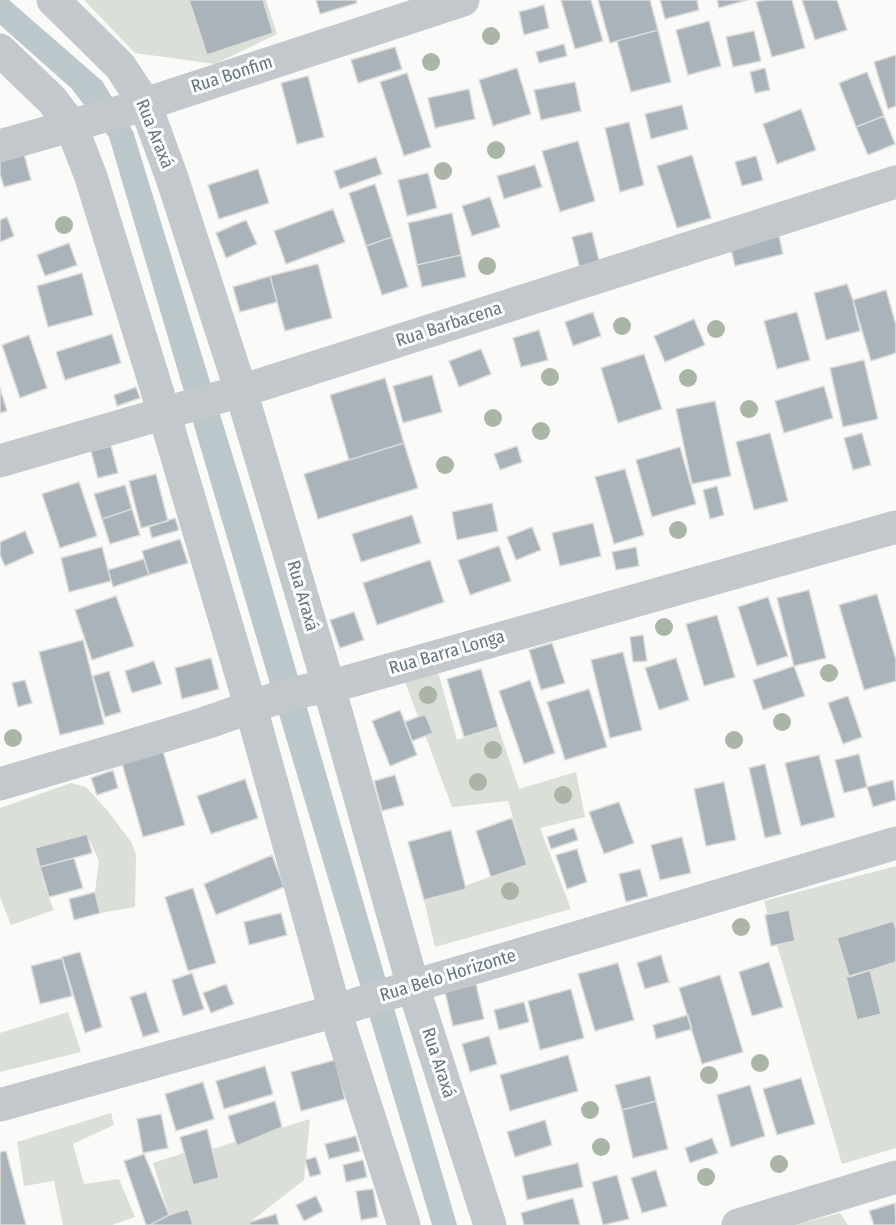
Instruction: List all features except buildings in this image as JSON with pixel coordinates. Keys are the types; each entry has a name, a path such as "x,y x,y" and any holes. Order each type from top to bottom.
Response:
{"street":[{"name":"Rua Araxá","path":"53,0 120,66 172,178 321,687 405,988 490,1225"},
{"name":"Rua Bonfim","path":"0,146 139,106 463,0"},
{"path":"0,50 79,123 91,177 171,411 258,705 404,1225"},
{"name":"Rua Barbacena","path":"0,461 234,393 896,182"},
{"name":"Rua Barra Longa","path":"0,784 321,687 896,528"},
{"name":"Rua Belo Horizonte","path":"0,1105 344,1007 896,843"},
{"path":"738,1225 896,1177"}],"shaded area":[{"path":"0,0 9,0 102,81 133,131 254,525 457,1225 432,1225 109,137 71,88 0,25"},
{"path":"84,0 266,0 277,34 215,64 135,53"},
{"path":"438,672 457,740 498,727 519,789 576,772 585,817 540,828 571,909 435,947 424,900 527,864 508,801 452,807 405,682"},
{"path":"71,783 86,787 132,843 136,855 135,907 100,913 95,892 99,861 87,834 35,848 45,888 54,910 11,925 0,897 0,808"},
{"path":"896,866 896,1148 842,1164 764,901"},
{"path":"68,1012 81,1052 0,1072 0,1033"},
{"path":"111,1113 114,1125 73,1144 84,1184 119,1179 135,1217 112,1225 63,1225 54,1181 24,1186 17,1142"},
{"path":"310,1119 304,1180 250,1222 250,1225 193,1225 188,1209 169,1215 153,1163 184,1153 193,1185 219,1178 212,1149"},
{"path":"840,1213 848,1225 794,1225"}]}
